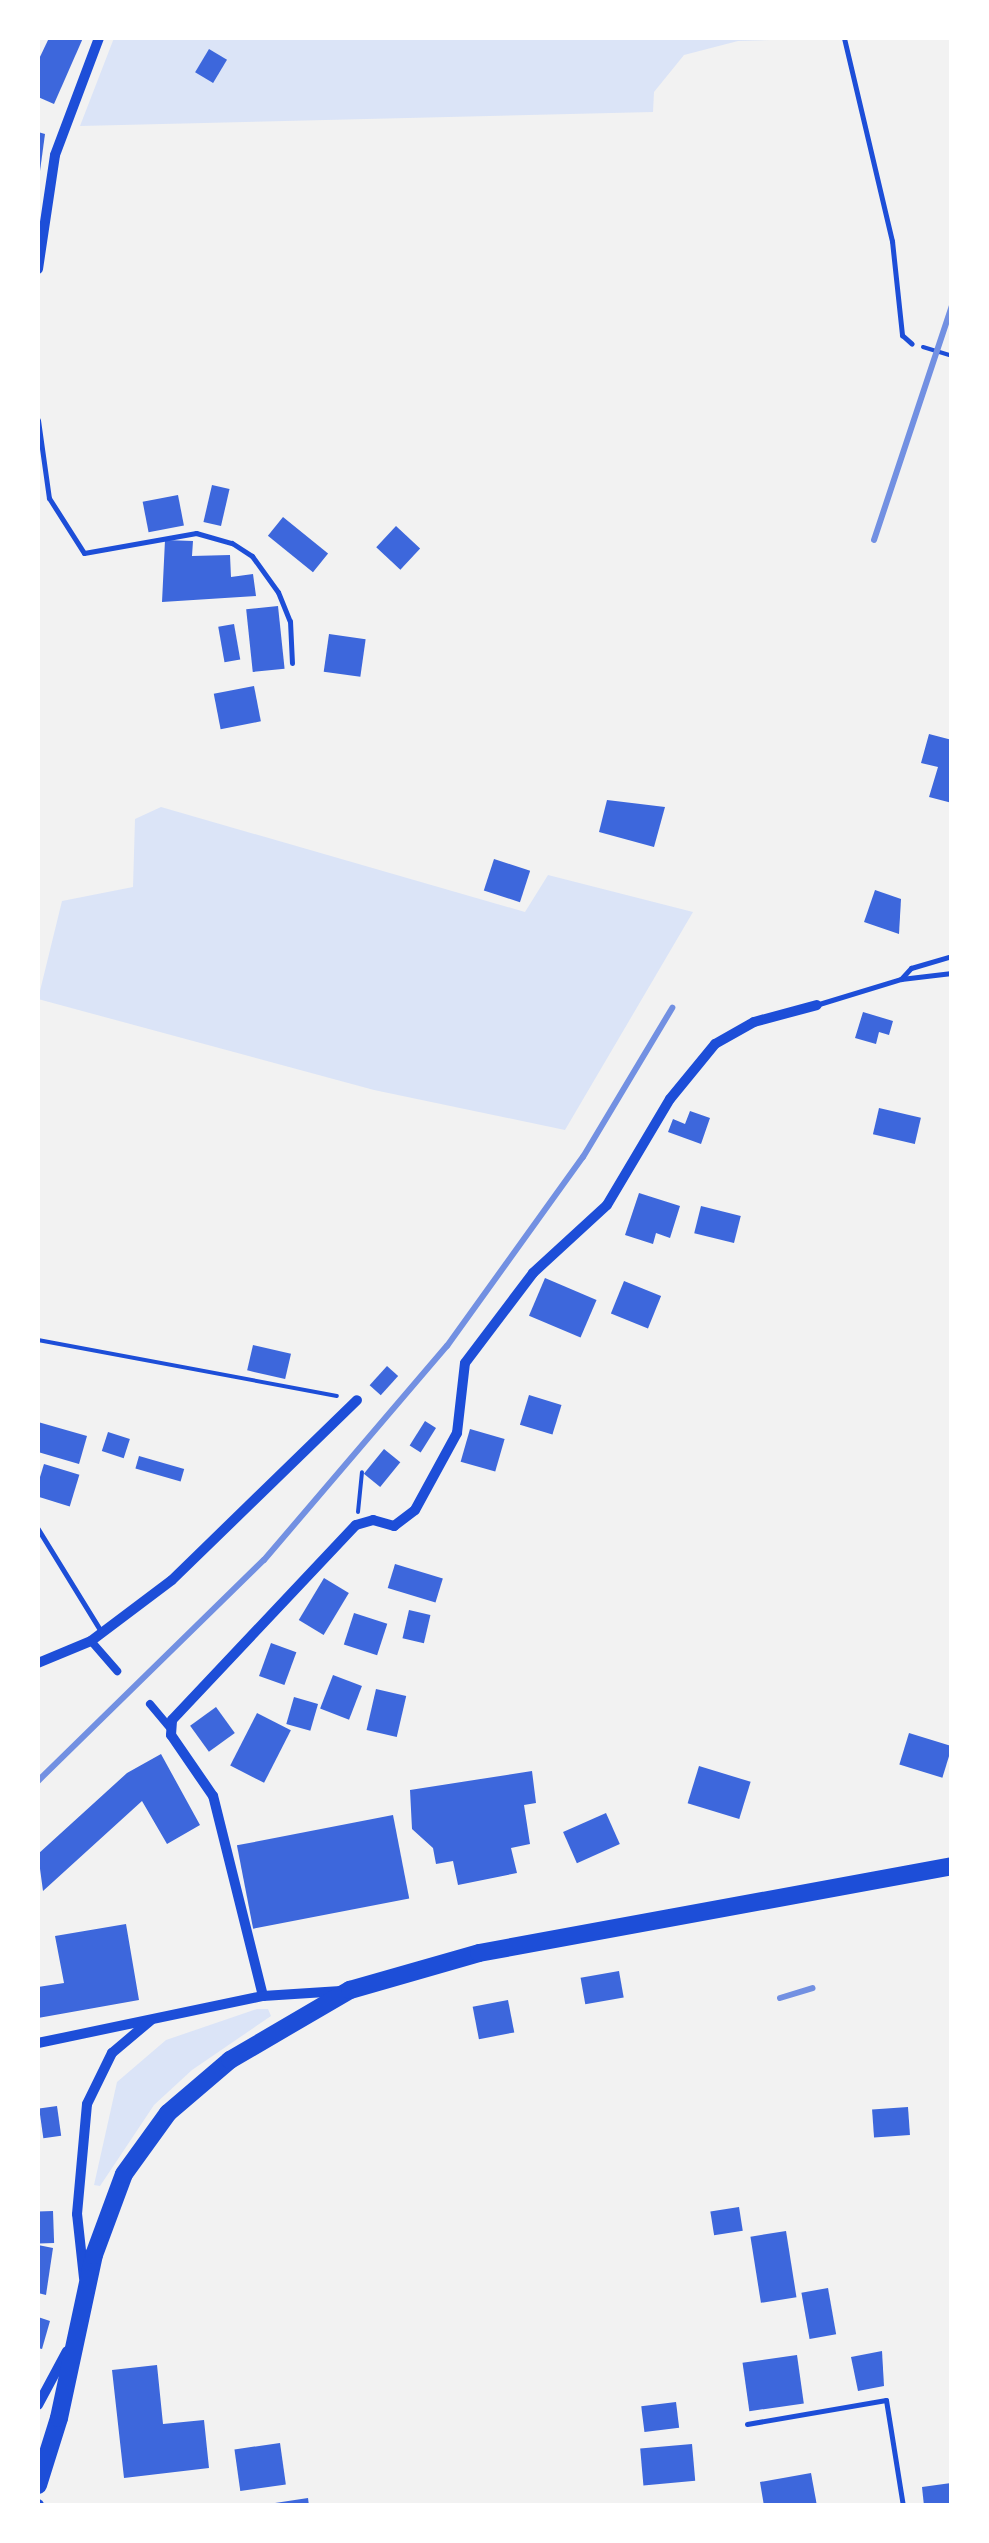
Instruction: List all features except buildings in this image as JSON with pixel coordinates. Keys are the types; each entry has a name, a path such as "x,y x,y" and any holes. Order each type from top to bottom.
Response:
{"main road":[{"path":"38,2485 86,2286 124,2174 168,2113 244,2051 350,1990 479,1953 952,1866"}],"street":[{"path":"38,270 54,155 98,38"},
{"path":"169,1726 356,1525 373,1520 394,1526 415,1510 457,1432 465,1363 533,1274 606,1205 670,1099 715,1044 754,1022 817,1004"},
{"path":"38,1663 91,1641 172,1580 358,1400"},
{"path":"91,1641 117,1670"},
{"path":"150,1704 169,1726 213,1796 263,1996"},
{"path":"38,2044 263,1996 350,1990"},
{"path":"86,2286 77,2214 87,2104 112,2053 152,2020"},
{"path":"38,2405 76,2332"}],"lane":[{"path":"844,38 892,241 899,321 912,344"},
{"path":"38,420 49,498 84,554 196,533 232,543 252,556 278,592 290,621 292,662"},
{"path":"901,979 911,968 952,956"},
{"path":"817,1004 901,979 952,973"},
{"path":"38,1529 102,1633"},
{"path":"747,2424 886,2400 903,2506"}],"path":[{"path":"912,344 952,356"},
{"path":"38,1340 358,1400"},
{"path":"356,1525 362,1472"}],"shaded area":[{"path":"114,38 830,38 738,41 684,55 654,92 653,112 80,126"},
{"path":"161,807 525,912 548,875 693,912 565,1130 374,1090 38,999 62,901 133,887 135,819"},
{"path":"257,2009 268,2009 271,2016 192,2070 154,2105 100,2186 94,2185 117,2082 166,2040"}],"railway":[{"path":"874,540 952,305"},
{"path":"38,1781 264,1560 447,1346 583,1157 672,1008"},
{"path":"780,1998 813,1988"}]}
